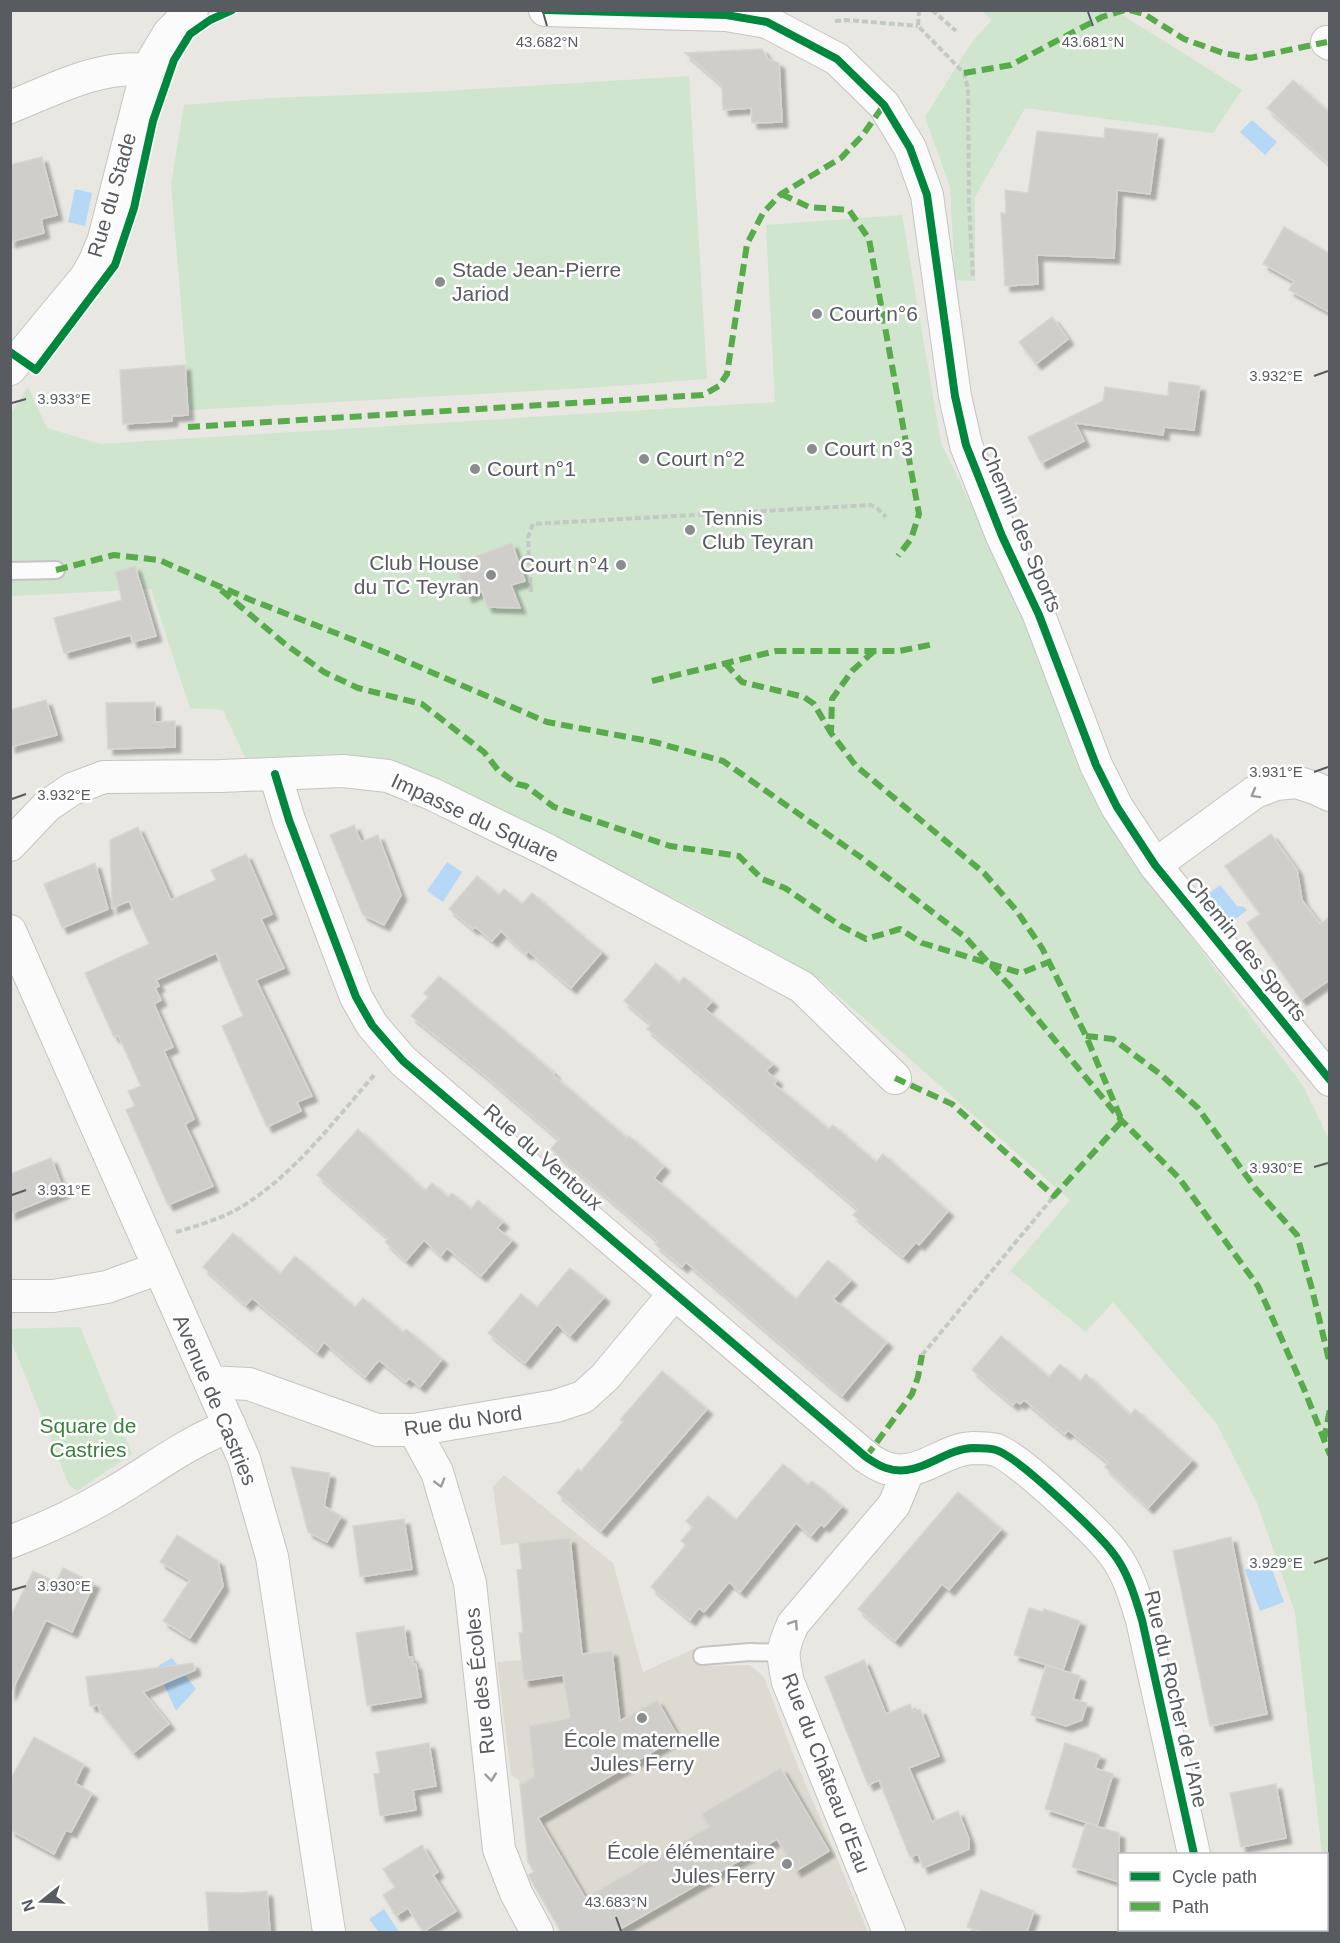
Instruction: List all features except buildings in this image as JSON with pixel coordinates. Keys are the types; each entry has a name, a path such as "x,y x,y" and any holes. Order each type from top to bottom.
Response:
{"street":[{"name":"Rue du Stade","path":"10,369 79,286 95,261 104,239 147,69 169,33 192,10"},
{"name":"Chemin des Sports","path":"544,10 726,15 767,22 837,59 884,105 910,148 927,195 955,396 966,445 980,484 1039,615 1096,765 1117,807 1155,865 1329,1080"},
{"path":"10,107 93,75 122,69 147,69"},
{"name":"Impasse du Square","path":"10,845 47,806 72,789 104,777 343,771 388,776 432,794 539,846 802,987 895,1078"},
{"name":"Rue du Ventoux","path":"275,774 289,820 356,997 372,1025 394,1052 866,1457 886,1468 908,1471"},
{"path":"1155,865 1255,792 1276,784 1296,782 1329,795"},
{"name":"Avenue de Castries","path":"10,931 212,1382 244,1459 272,1557 329,1932"},
{"path":"10,1296 52,1296 108,1287 159,1268"},
{"name":"Rue du Nord","path":"212,1382 249,1384 377,1430 414,1430 556,1406 583,1397 605,1377 674,1294"},
{"path":"10,1542 56,1524 115,1492 207,1434 230,1426"},
{"name":"Rue des Écoles","path":"414,1430 437,1472 470,1582 499,1849 516,1893 537,1932"},
{"name":"Rue du Rocher de l'Ane","path":"908,1471 927,1466 949,1454 972,1448 996,1450 1016,1461 1114,1553 1131,1583 1142,1620 1194,1853"},
{"name":"Rue du Château d'Eau","path":"889,1932 788,1682 783,1644 793,1624 894,1504 908,1471"}],"lane":[{"path":"10,571 56,570"},
{"path":"702,1656 750,1652 784,1653"}],"path":[{"path":"918,26 919,10"},
{"path":"932,10 956,31"},
{"path":"831,22 847,20 918,26 964,73 968,89 969,205 974,286"},
{"path":"531,592 528,537 533,525 871,505 886,517"},
{"path":"147,1240 239,1209 278,1182 394,1052"},
{"path":"922,1355 1054,1196"}],"shaded area":[{"name":"École maternelle Jules Ferry","path":"504,1475 613,1563 643,1672 698,1647 706,1666 750,1665 764,1677 795,1759 868,1932 561,1932 528,1875 534,1872 524,1827 519,1780 511,1775 497,1662 522,1660 519,1633 556,1629 522,1618 517,1570 522,1569 519,1543 501,1545 493,1487"}],"green space":[{"path":"981,11 1116,11 1242,90 1213,133 1025,108 975,197 975,281 955,280 950,187 925,117 972,42 992,20"},
{"name":"Stade Jean-Pierre Jariod","path":"689,76 707,379 190,410 171,185 184,105 272,98 429,92"},
{"path":"902,215 941,443 1031,636 1076,762 1125,849 1303,1086 1329,1139 1329,1932 1328,1853 1322,1853 1295,1612 1257,1503 1217,1424 1113,1302 1086,1332 1010,1271 1070,1200 819,979 694,908 392,764 330,754 246,759 223,710 190,708 151,589 13,596 10,581 10,415 28,387 47,428 100,444 775,402 766,225"},
{"name":"Square de Castries","path":"80,1327 132,1454 77,1491 69,1485 11,1340 10,1329"}],"water":[{"path":"1252,120 1277,142 1265,155 1240,132"},
{"path":"75,189 92,193 85,226 68,222"},
{"path":"447,862 462,872 443,902 427,891"},
{"path":"1220,885 1237,906 1247,910 1229,924 1207,895"},
{"path":"1269,1561 1284,1602 1260,1611 1245,1570"},
{"path":"172,1658 196,1689 176,1711 157,1669 158,1666"},
{"path":"384,1909 399,1932 379,1932 369,1919"}],"marked path":[{"path":"964,73 1011,65 1102,17 1125,10"},
{"path":"1130,10 1144,14 1184,39 1223,53 1250,58 1327,42"},
{"path":"188,427 703,395 719,386 727,374 747,244 763,213 781,194 841,158 862,136 884,105"},
{"path":"781,194 809,207 849,210 869,239 919,514 911,539 898,556"},
{"path":"56,570 114,555 159,560 251,600 387,653 547,722 654,742 723,761 862,858 965,937 1010,986 1122,1121 1179,1178 1258,1286 1304,1389 1330,1455"},
{"path":"221,590 285,644 324,672 358,688 422,704 484,752 498,770 517,784 526,786 554,807 670,846 739,856 762,879 785,888 841,926 866,939 900,929 922,943 1021,973 1049,962"},
{"path":"652,681 776,651 899,651 934,644"},
{"path":"874,651 852,671 832,699 831,733 856,766 984,873 1016,910 1042,948 1086,1036 1122,1121 1054,1196 952,1104 895,1078"},
{"path":"725,663 742,682 804,697 814,704 831,733"},
{"path":"1086,1036 1113,1039 1160,1074 1198,1108 1255,1188 1297,1235 1330,1364"},
{"path":"866,1457 912,1394 922,1355"},
{"path":"1324,1440 1330,1409"}],"cycle path":[{"path":"10,352 36,370 115,265 134,208 153,121 174,60 190,34 210,20 232,10"},
{"path":"545,10 726,15 767,22 837,59 884,105 910,148 927,195 955,396 966,445 1002,536 1039,615 1096,765 1117,807 1155,865 1330,1080"},
{"path":"275,774 289,820 356,997 372,1025 403,1061 866,1457 883,1467 909,1470 962,1450 973,1448 996,1450 1038,1480 1105,1543 1127,1576 1142,1620 1194,1853"}],"place":[{"name":"Stade Jean-Pierre Jariod","path":"440,282"},
{"name":"Court n°6","path":"817,314"},
{"name":"Court n°3","path":"812,449"},
{"name":"Court n°2","path":"644,459"},
{"name":"Court n°1","path":"475,469"},
{"name":"Tennis Club Teyran","path":"690,530"},
{"name":"Court n°4","path":"621,565"},
{"name":"Club House du TC Teyran","path":"491,575"},
{"name":"École maternelle Jules Ferry","path":"642,1718"},
{"name":"École élémentaire Jules Ferry","path":"787,1864"}]}
